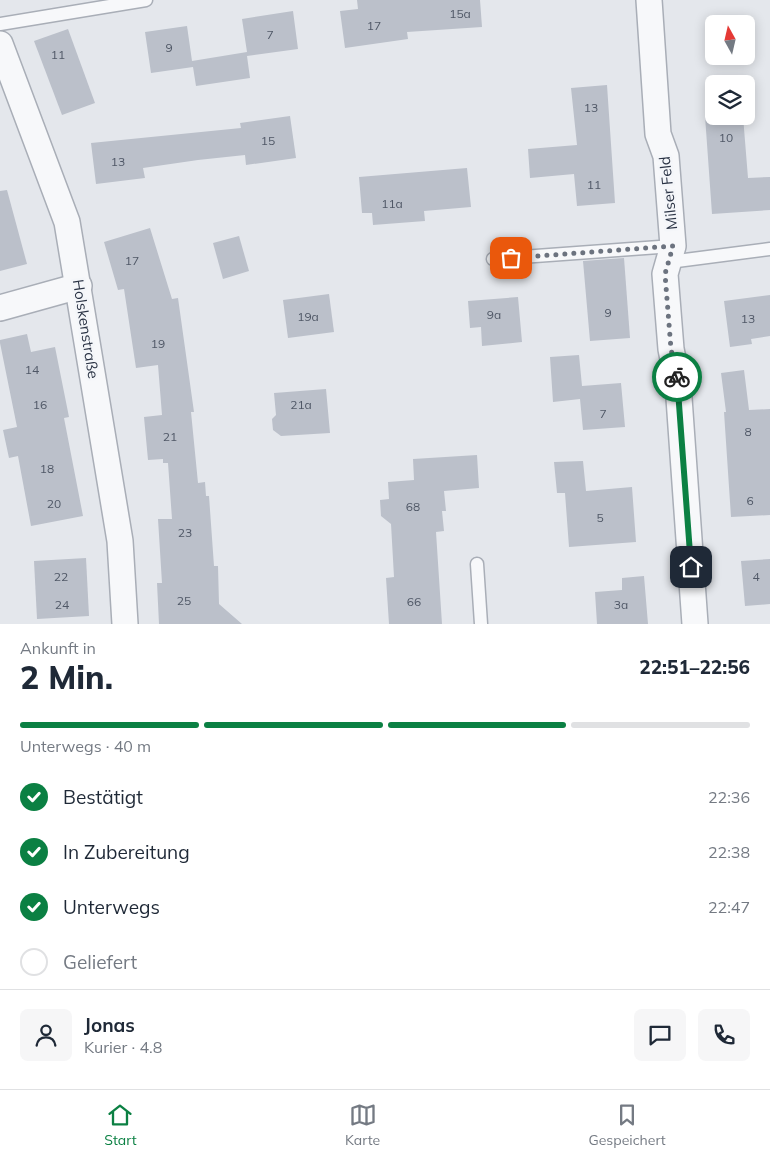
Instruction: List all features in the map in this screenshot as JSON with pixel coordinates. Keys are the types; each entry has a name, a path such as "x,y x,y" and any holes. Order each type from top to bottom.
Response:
{"street":[{"name":"Milser Feld","path":"649,0 658,134 666,156 671,254 665,274 671,349 678,384 695,624"},
{"name":"Holskenstraße","path":"0,44 67,222 120,541 125,624"},
{"path":"0,308 79,286"}],"lane":[{"path":"0,24 146,0"},
{"path":"493,259 770,249"},
{"path":"477,564 481,624"}],"building":[{"path":"357,0 480,0 482,27 407,32 408,39 345,48 340,11 358,9"},
{"path":"293,11 298,49 247,56 250,78 196,86 193,67 151,73 145,32 187,26 192,61 247,52 242,19"},
{"path":"68,29 95,103 62,115 34,41"},
{"path":"607,85 615,203 577,206 574,174 530,178 528,149 577,145 571,88"},
{"path":"290,116 296,158 246,165 245,155 198,160 143,168 145,178 96,184 91,143 241,128 240,123"},
{"path":"706,125 744,125 748,178 770,177 770,210 712,214"},
{"path":"467,168 471,207 424,211 425,221 373,225 372,213 362,213 359,177"},
{"path":"7,190 27,264 0,271 0,191"},
{"path":"150,228 172,299 178,298 194,412 191,412 198,483 205,482 206,496 209,496 214,566 218,566 219,604 242,624 159,624 157,583 162,583 158,519 172,519 168,463 163,463 163,459 148,460 144,417 162,415 158,365 136,368 124,289 118,290 104,242"},
{"path":"239,236 249,271 223,279 213,243"},
{"path":"624,258 630,338 590,341 583,261"},
{"path":"329,294 334,332 288,338 283,300"},
{"path":"770,295 770,336 751,339 752,344 730,347 724,301"},
{"path":"518,297 522,342 482,346 481,327 470,328 468,301"},
{"path":"27,334 31,352 55,347 69,417 64,418 83,516 31,526 18,456 9,458 3,430 17,427 0,343 0,340"},
{"path":"579,355 582,386 621,383 625,427 583,430 580,399 553,402 550,357"},
{"path":"744,370 749,410 770,409 770,515 731,517 724,412 726,412 721,373"},
{"path":"326,389 330,433 281,436 273,430 272,419 276,415 274,393"},
{"path":"477,455 479,488 444,491 446,511 442,511 444,531 436,532 442,624 389,624 386,578 394,577 391,524 381,516 380,500 389,499 388,482 414,480 413,459"},
{"path":"583,461 586,491 632,487 636,542 569,547 565,493 557,493 554,462"},
{"path":"86,558 89,616 37,619 34,561"},
{"path":"770,559 770,604 745,606 741,561"},
{"path":"644,576 648,624 597,624 595,592 622,590 622,578"}],"way so far":[{"path":"511,258 673,246 665,274 671,349 677,377"}],"route":[{"path":"677,377 691,567"}]}
